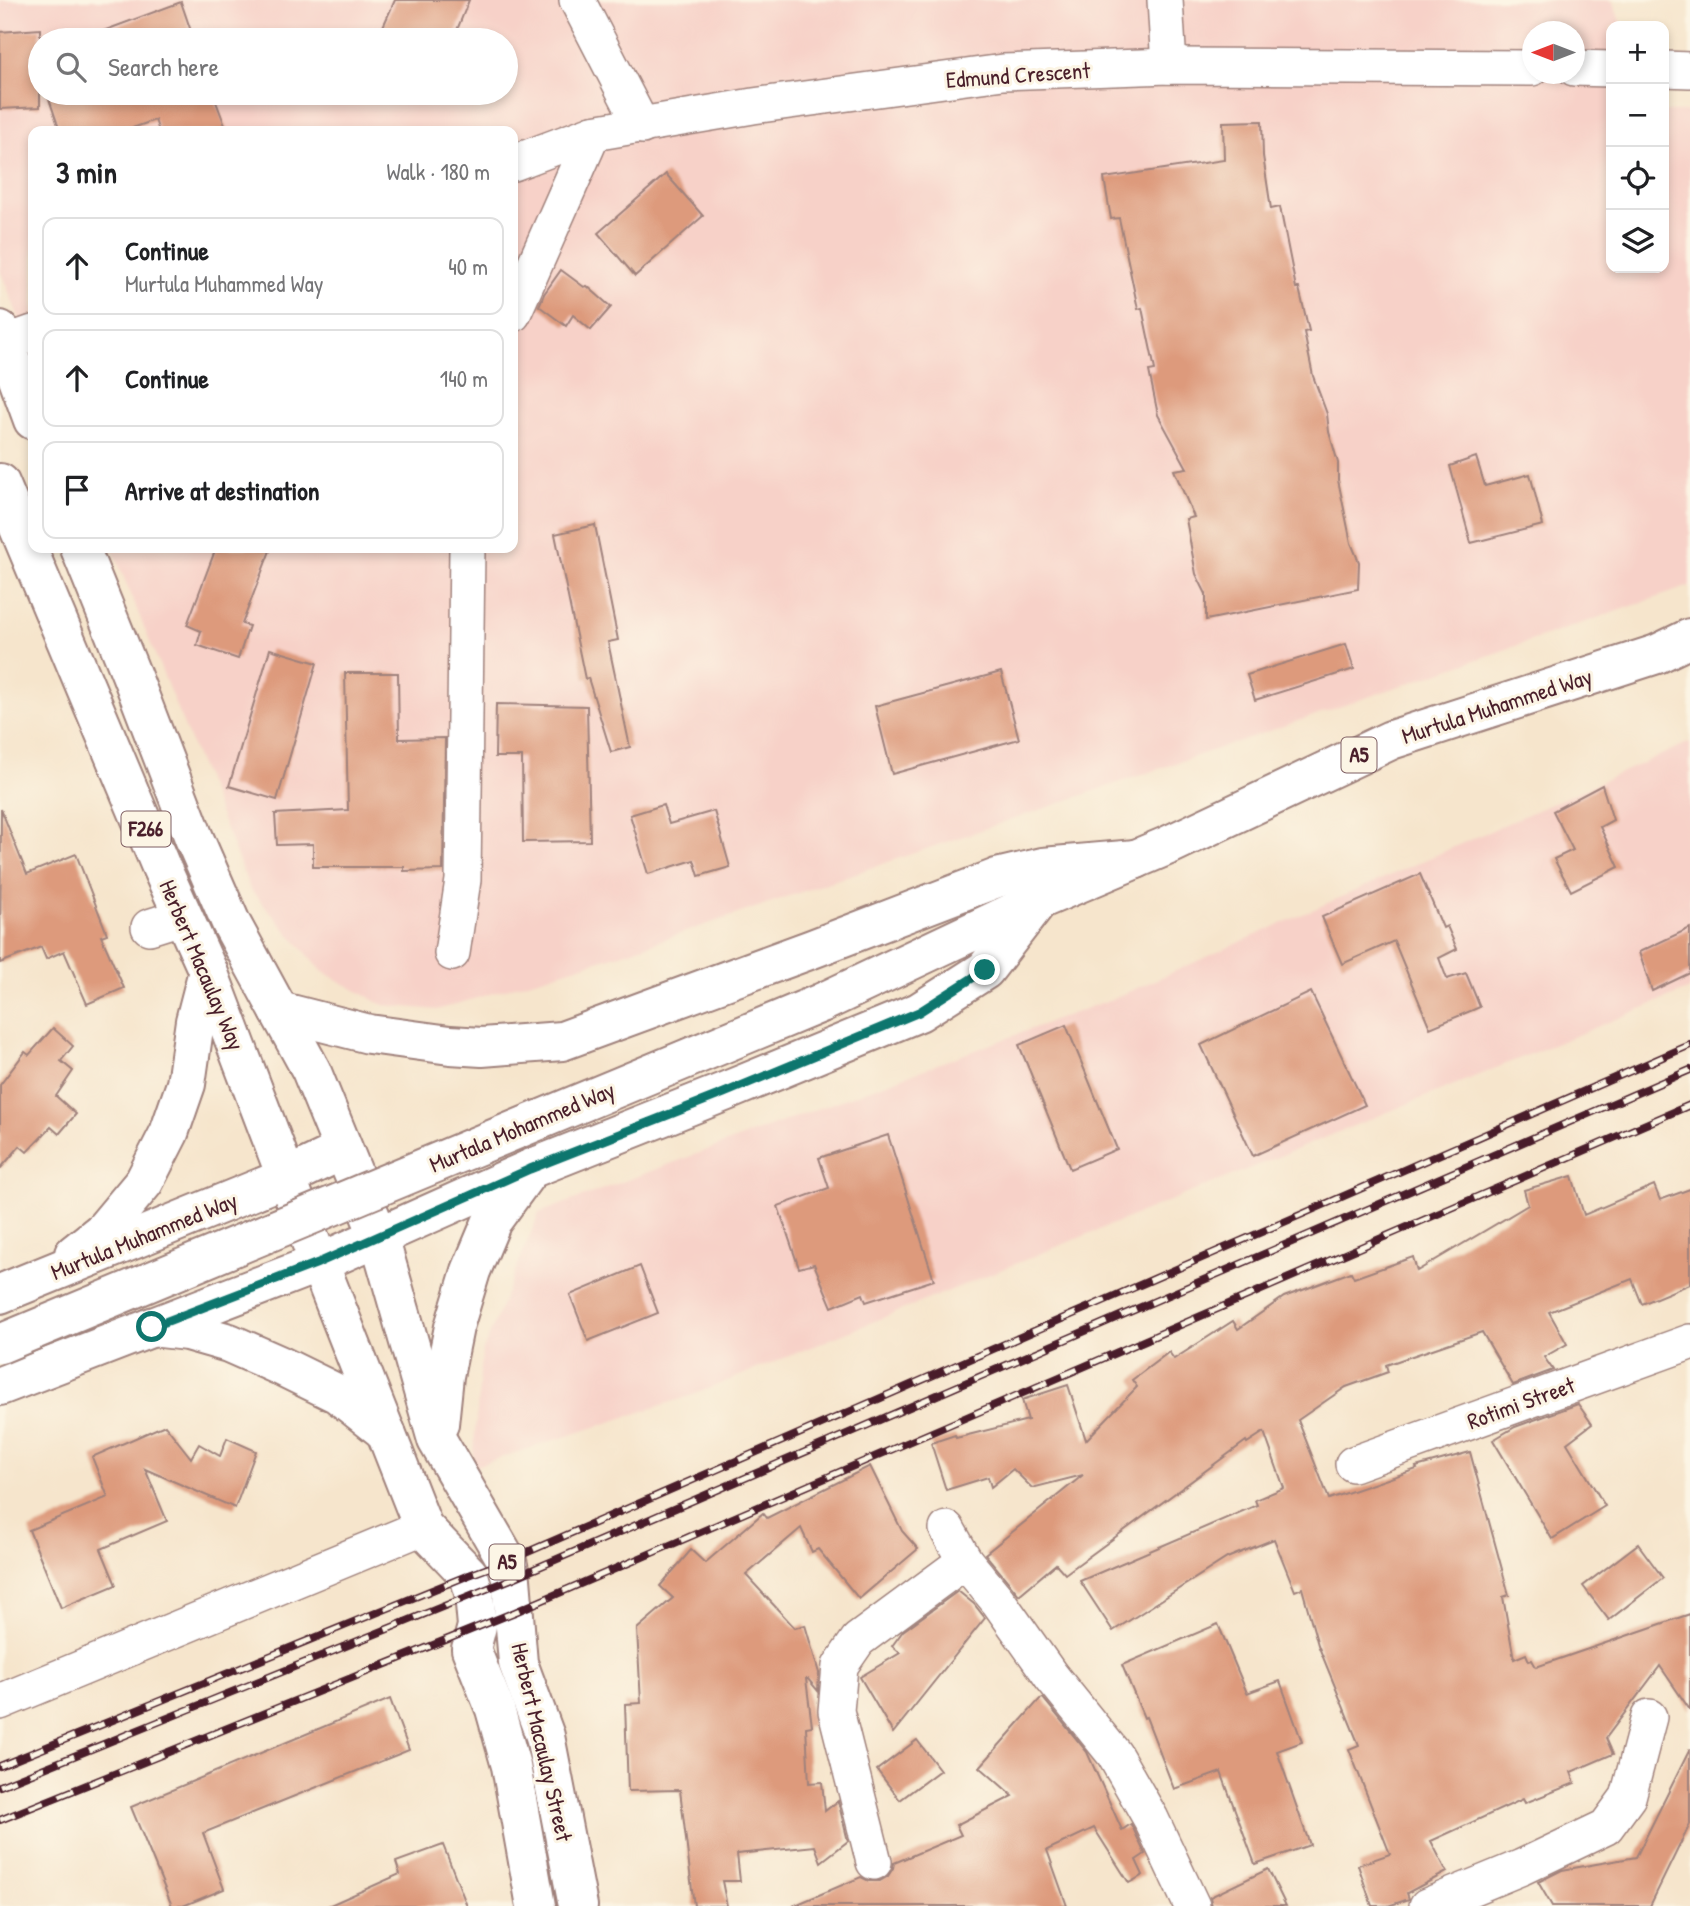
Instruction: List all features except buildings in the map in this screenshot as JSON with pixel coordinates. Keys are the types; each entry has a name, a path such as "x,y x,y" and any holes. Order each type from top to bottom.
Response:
{"main road":[{"path":"13,335 28,399"},
{"name":"Herbert Macaulay Way","path":"0,483 28,550"},
{"name":"Herbert Macaulay Way","path":"29,553 161,867 166,921 208,971 287,1177"},
{"name":"Herbert Macaulay Way","path":"82,553 215,887 231,923 311,1070 343,1150"},
{"name":"Murtula Muhammed Way","path":"1039,900 1136,859 1391,740 1657,654 1690,638"},
{"path":"279,1011 369,1034 450,1045 482,1047 562,1041 997,878 1043,867 1136,859"},
{"name":"Murtala Mohammed Way","path":"0,1344 821,1003 1039,900"},
{"name":"A5","path":"318,1263 530,1169 724,1093 919,1012 985,970 1039,900"},
{"path":"50,1274 104,1230 144,1182 169,1133 186,1084 195,1021 208,971"},
{"name":"Murtula Muhammed Way","path":"0,1294 287,1177 343,1150"},
{"name":"Herbert Macaulay Street","path":"343,1150 379,1237 437,1440 507,1561 518,1662 545,1736 578,1906"},
{"path":"437,1440 449,1351 471,1271 492,1221 530,1169"},
{"name":"Herbert Macaulay Street","path":"287,1177 318,1263 423,1527 469,1574 477,1626 471,1648 495,1709 511,1766 536,1906"},
{"path":"0,1386 318,1263"},
{"path":"152,1327 187,1331 229,1343 281,1366 338,1394 386,1432"}],"street":[{"path":"577,0 642,126"},
{"path":"1165,0 1169,66"},
{"name":"Edmund Crescent","path":"518,161 593,134 753,106 1003,72 1169,66 1522,68"},
{"path":"1585,68 1606,69"},
{"path":"1669,69 1690,70"},
{"path":"518,303 593,134"},
{"path":"452,953 463,880 467,553"},
{"name":"Rotimi Street","path":"1353,1464 1690,1342"},
{"path":"0,1702 423,1527"},
{"path":"947,1529 965,1560 1051,1676 1114,1754 1151,1819 1192,1906"},
{"path":"874,1861 836,1711 840,1666 858,1640 965,1560"},
{"path":"1427,1906 1522,1867 1606,1827 1628,1797 1649,1717"}],"shaded area":[{"path":"0,0 1612,0 1620,21 1606,21 1606,273 1669,273 1669,112 1690,112 1690,586 630,951 437,1010 383,1005 323,972 250,889 114,553 518,553 518,126 28,126 28,340 0,270"},
{"path":"1690,742 1690,989 693,1395 472,1467 482,1353 539,1213 1117,997"}],"railway":[{"path":"0,1766 507,1561 1690,1045"},
{"path":"0,1786 511,1579 1690,1070"},
{"path":"0,1820 515,1612 1690,1105"}],"route":[{"path":"152,1327 318,1263 530,1169 724,1093 919,1012 985,970"}]}
